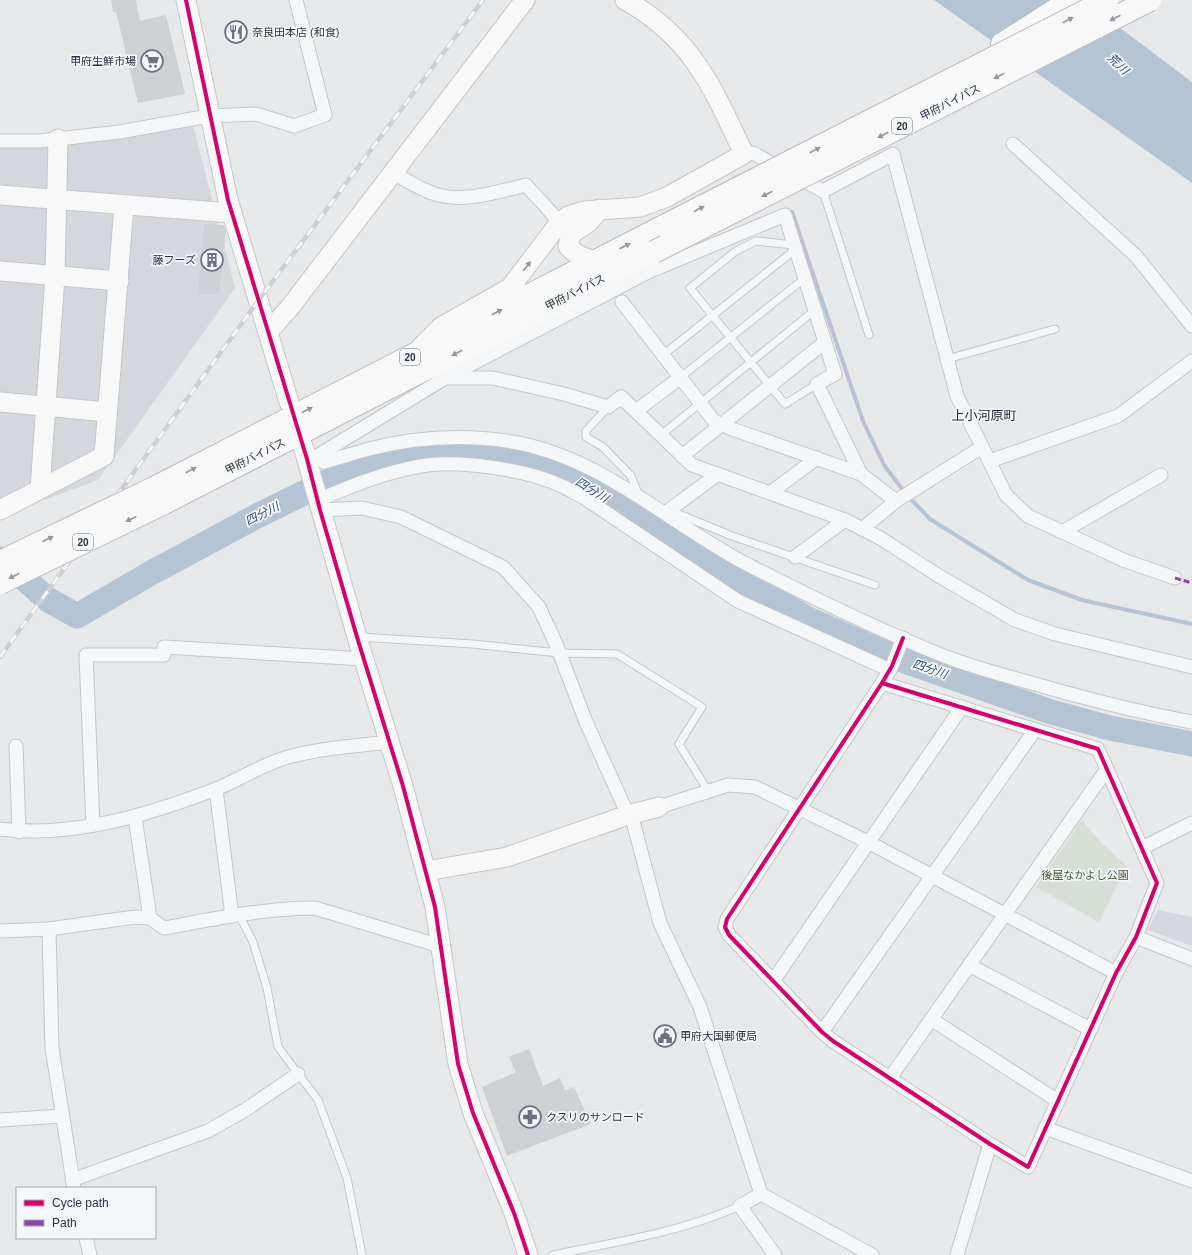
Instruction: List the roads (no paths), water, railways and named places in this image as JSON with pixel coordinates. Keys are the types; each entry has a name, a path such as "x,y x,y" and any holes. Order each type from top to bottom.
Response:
{"highway":[{"path":"929,92 1071,0"},
{"name":"甲府バイパス","path":"0,582 410,357 1107,0"},
{"name":"甲府バイパス","path":"0,562 161,495 654,252 1150,0"}],"street":[{"path":"186,0 209,116 232,213 289,402"},
{"path":"0,141 58,139 119,132 209,116 256,114 294,126 325,115 296,0"},
{"path":"268,332 291,306 525,0"},
{"path":"625,0 660,23 685,48 704,73 744,154"},
{"path":"40,489 55,276 58,139"},
{"path":"1013,144 1136,256 1192,326"},
{"path":"410,357 441,327 510,288 557,226 568,216 584,211 640,207 667,197 744,154 753,153 823,191 893,154 957,396 1006,495 1028,516 1124,560 1175,578"},
{"path":"393,173 432,193 450,197 485,195 526,185 555,217"},
{"path":"0,195 232,213"},
{"path":"0,510 104,456 124,205"},
{"path":"595,261 580,256 573,252 568,246 571,234 589,222 600,210"},
{"path":"310,459 445,378 648,272 785,215 835,374 817,384 861,474"},
{"path":"0,272 119,281"},
{"path":"622,302 714,421 861,474 897,500"},
{"path":"682,456 825,342"},
{"path":"990,462 1118,416 1192,361"},
{"path":"636,411 680,377"},
{"path":"445,378 493,378 564,394 608,407 621,397 692,465 845,520 1015,620 1054,634 1192,667"},
{"path":"0,402 108,412"},
{"path":"310,459 324,462 369,449 420,439 469,438 518,443 562,456 612,479 667,511 749,566 902,641 1003,675 1134,711 1192,722"},
{"path":"862,529 897,500 982,447"},
{"path":"770,493 817,458"},
{"path":"310,459 319,505 357,637 390,742 435,907 458,1064 473,1113 514,1213 528,1255"},
{"path":"319,505 367,480 422,465 469,464 522,474 561,486 583,497 738,601 891,668"},
{"path":"667,511 718,474"},
{"path":"1062,532 1161,475"},
{"path":"319,505 362,508 401,518 503,567 539,607 560,653 586,722 629,815 660,923 700,1007 762,1194 872,1255"},
{"path":"795,557 845,520"},
{"path":"882,683 1098,749 1157,883 1136,937 1116,973 1028,1167 990,1144 822,1032 729,936 725,927 727,918 882,683 891,668 902,641"},
{"path":"93,825 86,655 164,655 164,647 364,659"},
{"path":"773,981 962,707"},
{"path":"822,1032 1035,730"},
{"path":"0,829 19,832 93,825 135,816 216,789 284,758 322,750 390,742"},
{"path":"16,746 19,832"},
{"path":"890,1078 1107,769"},
{"path":"426,871 507,857 629,815 728,785 755,787 933,875 1116,973"},
{"path":"216,789 235,915"},
{"path":"135,816 150,918"},
{"path":"1142,848 1192,823"},
{"path":"0,931 49,929 135,917 150,918 164,928 235,915 297,908 316,908 440,946"},
{"path":"49,929 52,1048 73,1184 208,1131 245,1110 298,1074"},
{"path":"1136,937 1192,959"},
{"path":"969,965 1090,1029"},
{"path":"931,1019 1058,1101"},
{"path":"0,1120 62,1116"},
{"path":"1045,1128 1192,1181"},
{"path":"957,1255 990,1144"},
{"path":"762,1194 740,1206 775,1255"},
{"path":"86,1239 90,1255"}],"lane":[{"path":"823,191 869,335"},
{"path":"795,247 756,241 736,251 690,288 785,404 817,384"},
{"path":"663,355 713,316 795,247"},
{"path":"680,377 732,338 805,278"},
{"path":"661,435 815,310"},
{"path":"947,359 1055,329"},
{"path":"608,407 586,431 586,437 603,447 631,476 639,496"},
{"path":"667,511 732,536 875,585"},
{"path":"357,637 473,644 560,653 616,654 702,707 679,744 708,791"},
{"path":"235,915 252,942 267,988 278,1047 318,1100 346,1178 362,1255"},
{"path":"554,1255 666,1232 713,1218 740,1206"}],"water":[{"name":"荒川","path":"934,0 1083,0 1192,82 1192,183"}],"waterway":[{"path":"792,212 863,421 884,465 906,494 930,519 1028,580 1082,600 1192,624"},
{"name":"四分川","path":"2,559 47,599 77,616 151,573 257,516 324,483 377,464 431,453 475,454 525,460 575,478 628,510 686,549 810,620 899,659 1048,711 1110,728 1192,744"}],"railway":[{"path":"0,657 258,301 483,0"}],"place":[{"name":"奈良田本店 (和食)","path":"236,32"},
{"name":"甲府生鮮市場","path":"152,61"},
{"name":"藤フーズ","path":"212,260"},
{"name":"甲府大国郵便局","path":"665,1036"},
{"name":"クスリのサンロード","path":"530,1117"}],"district":[{"name":"上小河原町","path":"984,415"}],"park label":[{"name":"後屋なかよし公園","path":"1085,875"}]}
